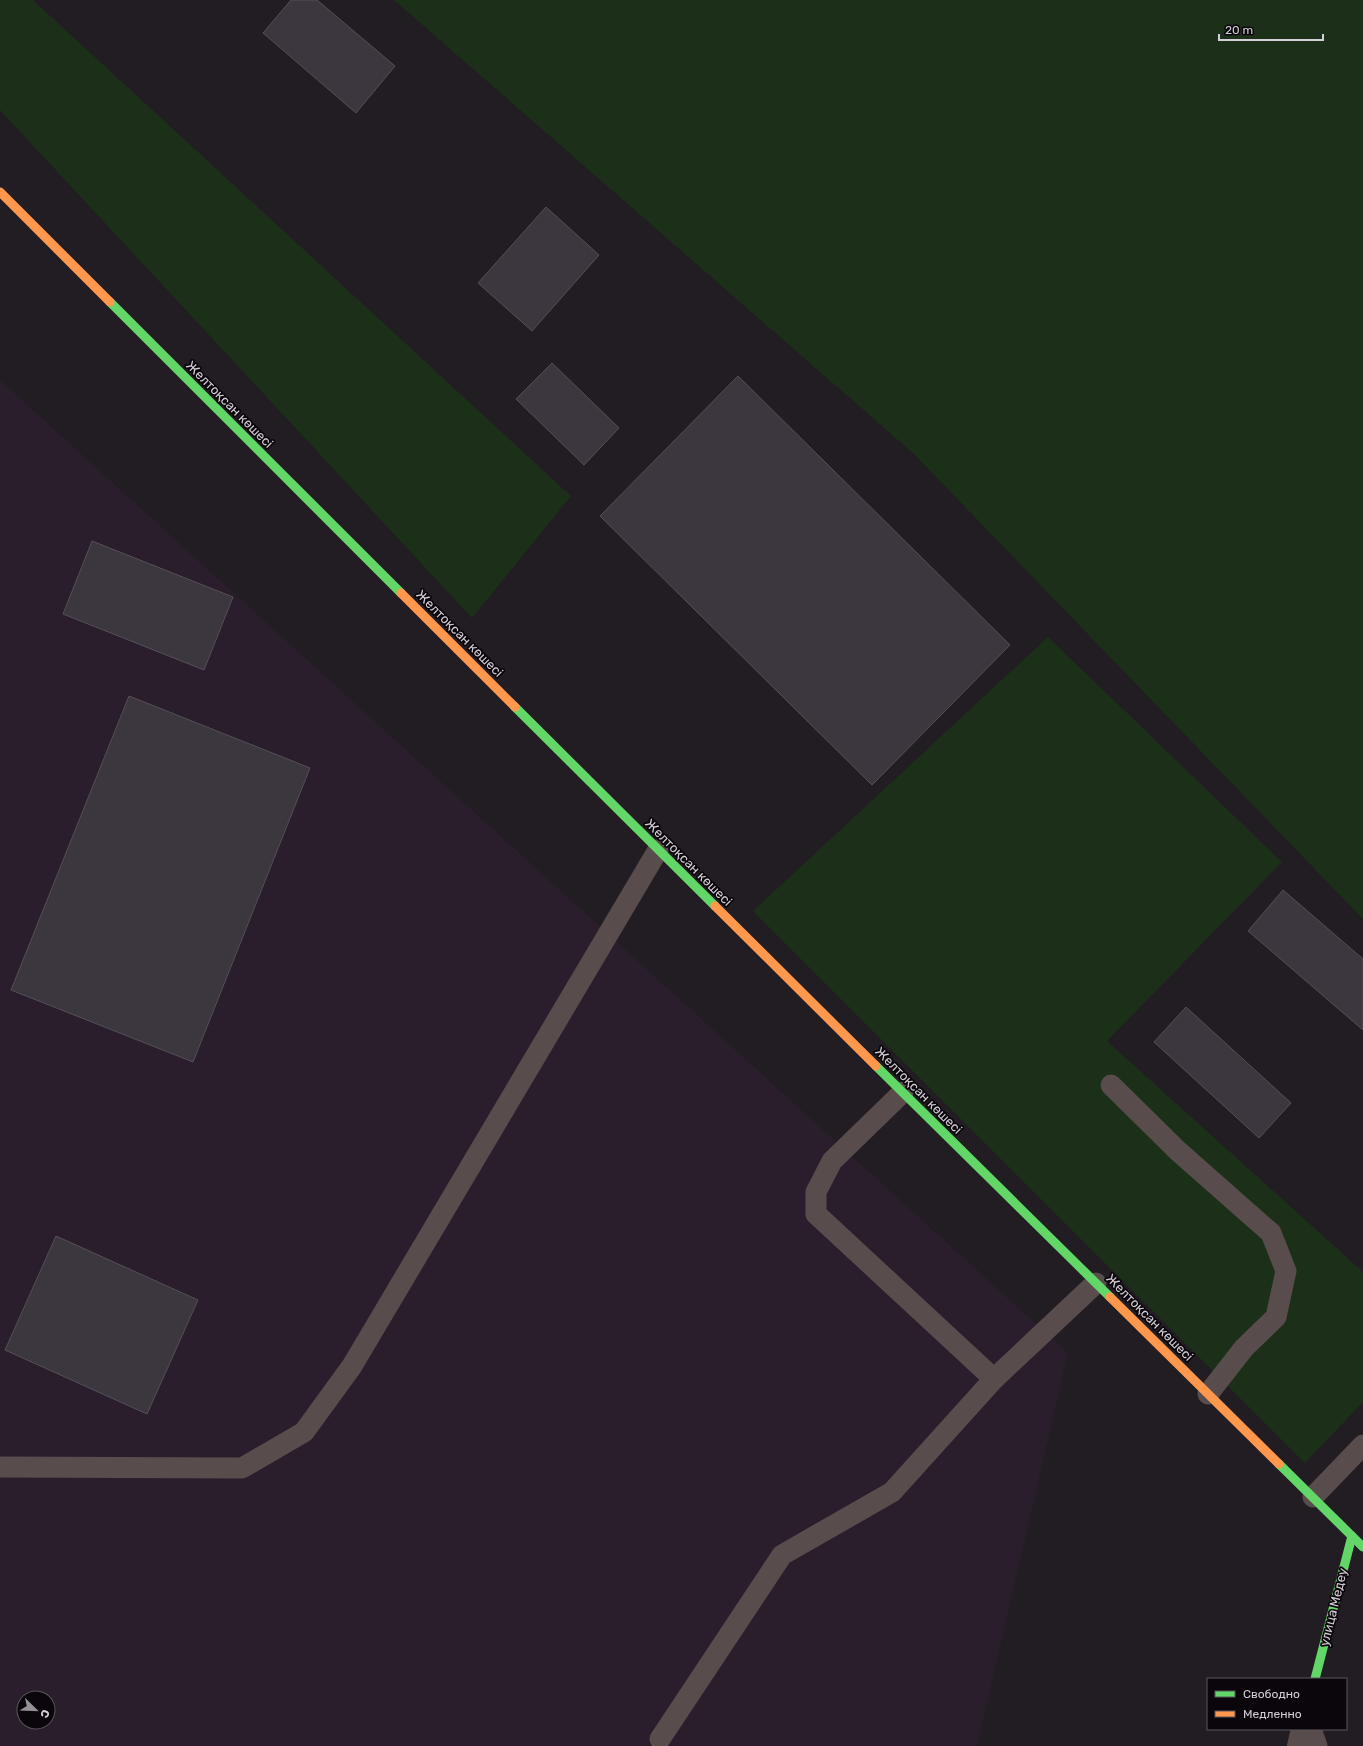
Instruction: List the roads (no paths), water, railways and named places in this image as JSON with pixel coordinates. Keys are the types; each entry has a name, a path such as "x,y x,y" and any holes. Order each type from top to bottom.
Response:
{"main road":[{"name":"Желтоқсан көшесі","path":"0,192 658,850 1363,1547"},
{"name":"улица Медеу","path":"1315,1678 1352,1536"}],"street":[{"path":"1298,1746 1302,1730"}],"lane":[{"path":"0,1467 242,1468 304,1432 352,1366 658,850"},
{"path":"1111,1085 1178,1151 1271,1233 1286,1271 1276,1317 1244,1348 1208,1394"},
{"path":"903,1092 832,1160 816,1192 816,1214 994,1378"},
{"path":"660,1739 782,1555 892,1492 994,1378 1096,1283"},
{"path":"1313,1497 1363,1445"},
{"path":"1311,1730 1317,1746"}]}
